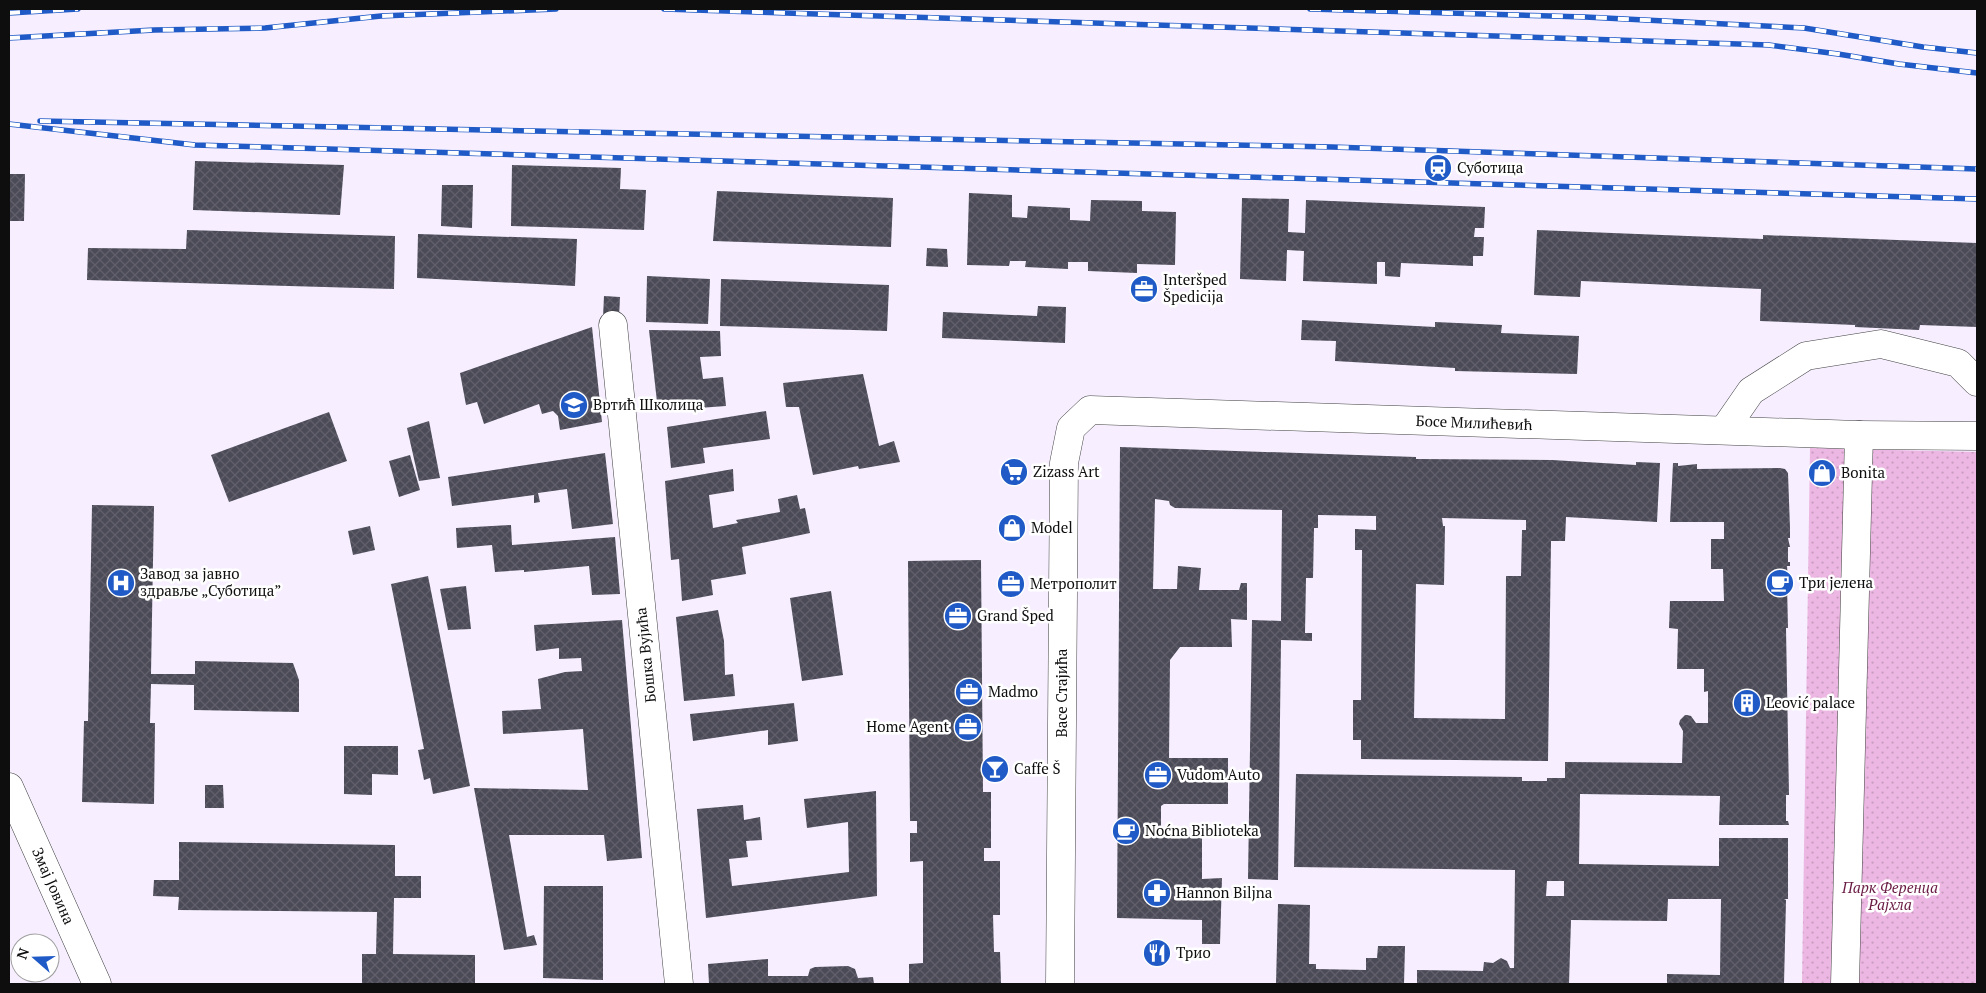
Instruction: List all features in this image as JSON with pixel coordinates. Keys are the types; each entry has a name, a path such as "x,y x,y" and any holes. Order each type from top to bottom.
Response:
{"street":[{"name":"Бошка Вујића","path":"613,325 678,984"},
{"path":"1724,430 1751,391 1806,356 1881,344 1958,363 1977,382"},
{"name":"Босе Милићевић","path":"1090,410 1858,435"},
{"name":"Васе Стајића","path":"1060,984 1064,463 1071,428 1090,410"},
{"path":"1845,984 1858,435 1977,436"},
{"name":"Змај Јовина","path":"9,787 96,984"}],"green space":[{"name":"Парк Ференца Рајхла","path":"1810,448 1977,452 1977,984 1802,984"}],"building":[{"path":"195,161 344,165 340,215 193,210"},
{"path":"512,165 621,168 620,189 646,190 644,230 511,226"},
{"path":"9,174 25,174 24,221 9,221"},
{"path":"442,185 473,185 472,228 441,226"},
{"path":"717,191 893,198 891,247 713,241"},
{"path":"969,193 1012,195 1012,217 1027,218 1028,206 1070,208 1070,220 1090,221 1091,200 1142,201 1142,211 1176,212 1175,265 1137,264 1137,273 1088,271 1088,262 1068,262 1068,269 1025,267 1026,261 1010,261 1009,266 967,265"},
{"path":"1242,198 1289,199 1288,232 1305,233 1306,200 1485,207 1484,228 1475,228 1474,237 1484,237 1483,256 1473,256 1473,266 1401,263 1400,277 1385,276 1385,262 1377,262 1377,284 1303,281 1304,251 1287,250 1286,281 1240,279"},
{"path":"187,230 395,236 394,289 87,280 88,248 186,249"},
{"path":"1537,230 1763,239 1763,235 1977,243 1977,327 1920,325 1919,330 1760,321 1761,289 1581,281 1580,297 1534,295"},
{"path":"418,234 577,239 575,286 417,278"},
{"path":"927,248 947,249 948,267 926,266"},
{"path":"647,276 710,279 708,324 646,322"},
{"path":"721,279 889,285 887,331 720,326"},
{"path":"604,296 620,297 619,318 603,317"},
{"path":"1038,306 1066,307 1065,343 942,338 943,312 1037,316"},
{"path":"1302,320 1435,327 1435,322 1502,325 1501,333 1579,336 1577,374 1455,371 1455,368 1335,361 1336,341 1301,340"},
{"path":"592,327 602,422 560,430 558,416 553,411 542,414 539,404 484,424 477,402 466,405 460,373"},
{"path":"649,330 720,331 721,356 700,357 703,379 723,377 726,406 658,411"},
{"path":"863,374 879,446 894,441 900,462 859,469 858,466 813,475 799,407 786,407 783,383"},
{"path":"766,411 770,439 703,448 705,463 671,468 667,427"},
{"path":"329,412 347,461 229,502 211,455"},
{"path":"429,421 440,478 419,481 407,428"},
{"path":"1120,447 1416,457 1416,459 1552,460 1636,465 1636,462 1660,463 1657,522 1566,517 1565,541 1551,541 1548,761 1361,759 1361,740 1353,740 1353,700 1361,700 1362,550 1355,550 1355,529 1376,530 1376,516 1318,515 1318,528 1314,528 1313,578 1306,578 1305,633 1312,633 1312,641 1281,640 1278,880 1248,879 1252,620 1281,621 1282,510 1175,508 1170,505 1169,501 1155,499 1153,589 1177,589 1178,566 1201,568 1199,590 1239,590 1241,583 1247,583 1247,620 1231,619 1232,647 1180,647 1170,660 1169,758 1228,758 1228,804 1164,804 1161,806 1161,834 1202,834 1202,879 1222,878 1220,944 1202,944 1202,920 1117,918","holes":["1442,518 1526,520 1526,530 1522,530 1521,576 1506,576 1505,719 1414,718 1416,584 1444,585 1445,526 1443,526"]},
{"path":"605,453 613,524 572,529 567,489 538,493 540,502 534,503 534,495 452,506 448,477"},
{"path":"410,455 420,490 399,497 389,461"},
{"path":"1673,463 1678,463 1678,466 1697,464 1697,469 1780,468 1785,469 1788,473 1790,538 1788,538 1790,547 1788,547 1788,562 1790,562 1790,566 1787,566 1789,586 1787,585 1788,628 1786,628 1789,795 1786,795 1786,821 1788,821 1789,825 1719,825 1720,796 1580,794 1579,864 1719,866 1719,838 1788,838 1788,899 1784,899 1786,900 1784,984 1667,984 1667,974 1720,975 1721,899 1668,899 1667,921 1571,920 1569,984 1417,984 1417,970 1483,971 1484,962 1493,963 1501,958 1507,961 1510,968 1514,968 1515,870 1294,867 1296,774 1522,777 1522,781 1547,781 1547,778 1565,778 1565,762 1682,763 1683,731 1679,724 1680,720 1687,715 1691,716 1696,723 1708,723 1708,691 1704,692 1704,669 1677,669 1678,629 1669,628 1670,601 1724,601 1723,569 1711,569 1711,539 1724,539 1724,522 1670,522","holes":["1547,881 1564,881 1564,896 1546,896"]},
{"path":"733,469 734,491 709,495 713,528 738,523 736,520 780,512 778,499 797,495 800,509 805,508 810,533 742,547 746,574 711,580 713,595 682,601 679,559 671,560 665,481"},
{"name":"Завод за јавно здравље „Суботица”","path":"92,505 154,506 151,674 195,674 195,661 293,663 299,680 299,712 194,710 194,685 151,684 150,723 155,723 154,804 82,802 84,721 88,721"},
{"path":"511,525 512,545 615,537 620,594 592,595 589,566 524,572 524,570 495,572 492,545 457,548 456,528"},
{"path":"370,526 375,550 353,555 348,531"},
{"path":"981,560 983,792 991,792 991,848 984,848 984,861 1000,861 1000,915 993,915 994,952 1000,952 1001,984 909,984 909,964 923,963 923,861 910,862 910,833 917,833 917,821 910,821 908,561"},
{"path":"428,576 470,786 433,794 430,778 424,780 418,750 424,749 391,584"},
{"path":"466,586 471,629 448,630 440,589"},
{"path":"831,591 843,675 802,681 790,598"},
{"path":"718,610 724,641 725,675 733,674 735,696 684,701 676,617"},
{"path":"622,620 642,858 607,861 604,835 509,835 527,937 534,935 537,945 504,950 474,788 588,790 583,729 503,734 502,711 541,709 538,679 565,672 582,671 581,658 559,659 559,648 536,651 534,625"},
{"path":"794,703 798,741 768,745 768,730 693,741 690,714"},
{"path":"344,746 398,746 398,775 372,774 372,795 344,794"},
{"path":"205,785 223,785 224,808 205,808"},
{"path":"876,791 877,896 706,918 697,809 743,805 744,820 760,817 762,840 746,841 748,857 729,859 732,886 849,872 848,822 807,828 804,799"},
{"path":"179,842 395,845 395,876 421,876 421,898 394,898 393,954 475,955 475,984 362,984 362,954 376,954 377,912 178,910 179,897 153,896 154,880 179,880"},
{"path":"544,886 603,886 603,980 543,978"},
{"path":"1278,904 1310,905 1309,964 1316,964 1316,969 1366,970 1366,958 1377,958 1378,946 1405,946 1404,984 1276,984"},
{"path":"768,959 768,976 808,976 810,969 815,967 848,966 855,969 858,978 873,977 874,984 709,984 708,964"}],"railway":[{"path":"9,13 78,9"},
{"path":"9,38 154,30 265,28 381,16 556,9"},
{"path":"664,9 1769,45 1977,73"},
{"path":"1310,9 1585,17 1804,28 1923,47 1977,53"},
{"path":"40,121 1332,147 1977,169"},
{"path":"9,124 195,145 1977,199"}],"place":[{"name":"Суботица","path":"1438,168"},
{"name":"Interšped Špedicija","path":"1144,289"},
{"name":"Вртић Школица","path":"574,405"},
{"name":"Zizass Art","path":"1014,472"},
{"name":"Bonita","path":"1822,473"},
{"name":"Model","path":"1012,528"},
{"name":"Завод за јавно здравље „Суботица”","path":"121,583"},
{"name":"Три јелена","path":"1780,583"},
{"name":"Метрополит","path":"1011,584"},
{"name":"Grand Šped","path":"958,616"},
{"name":"Madmo","path":"969,692"},
{"name":"Leović palace","path":"1747,703"},
{"name":"Home Agent","path":"968,727"},
{"name":"Caffe Š","path":"995,769"},
{"name":"Vudom Auto","path":"1158,775"},
{"name":"Noćna Biblioteka","path":"1126,831"},
{"name":"Hannon Biljna","path":"1157,893"},
{"name":"Трио","path":"1157,953"}]}
